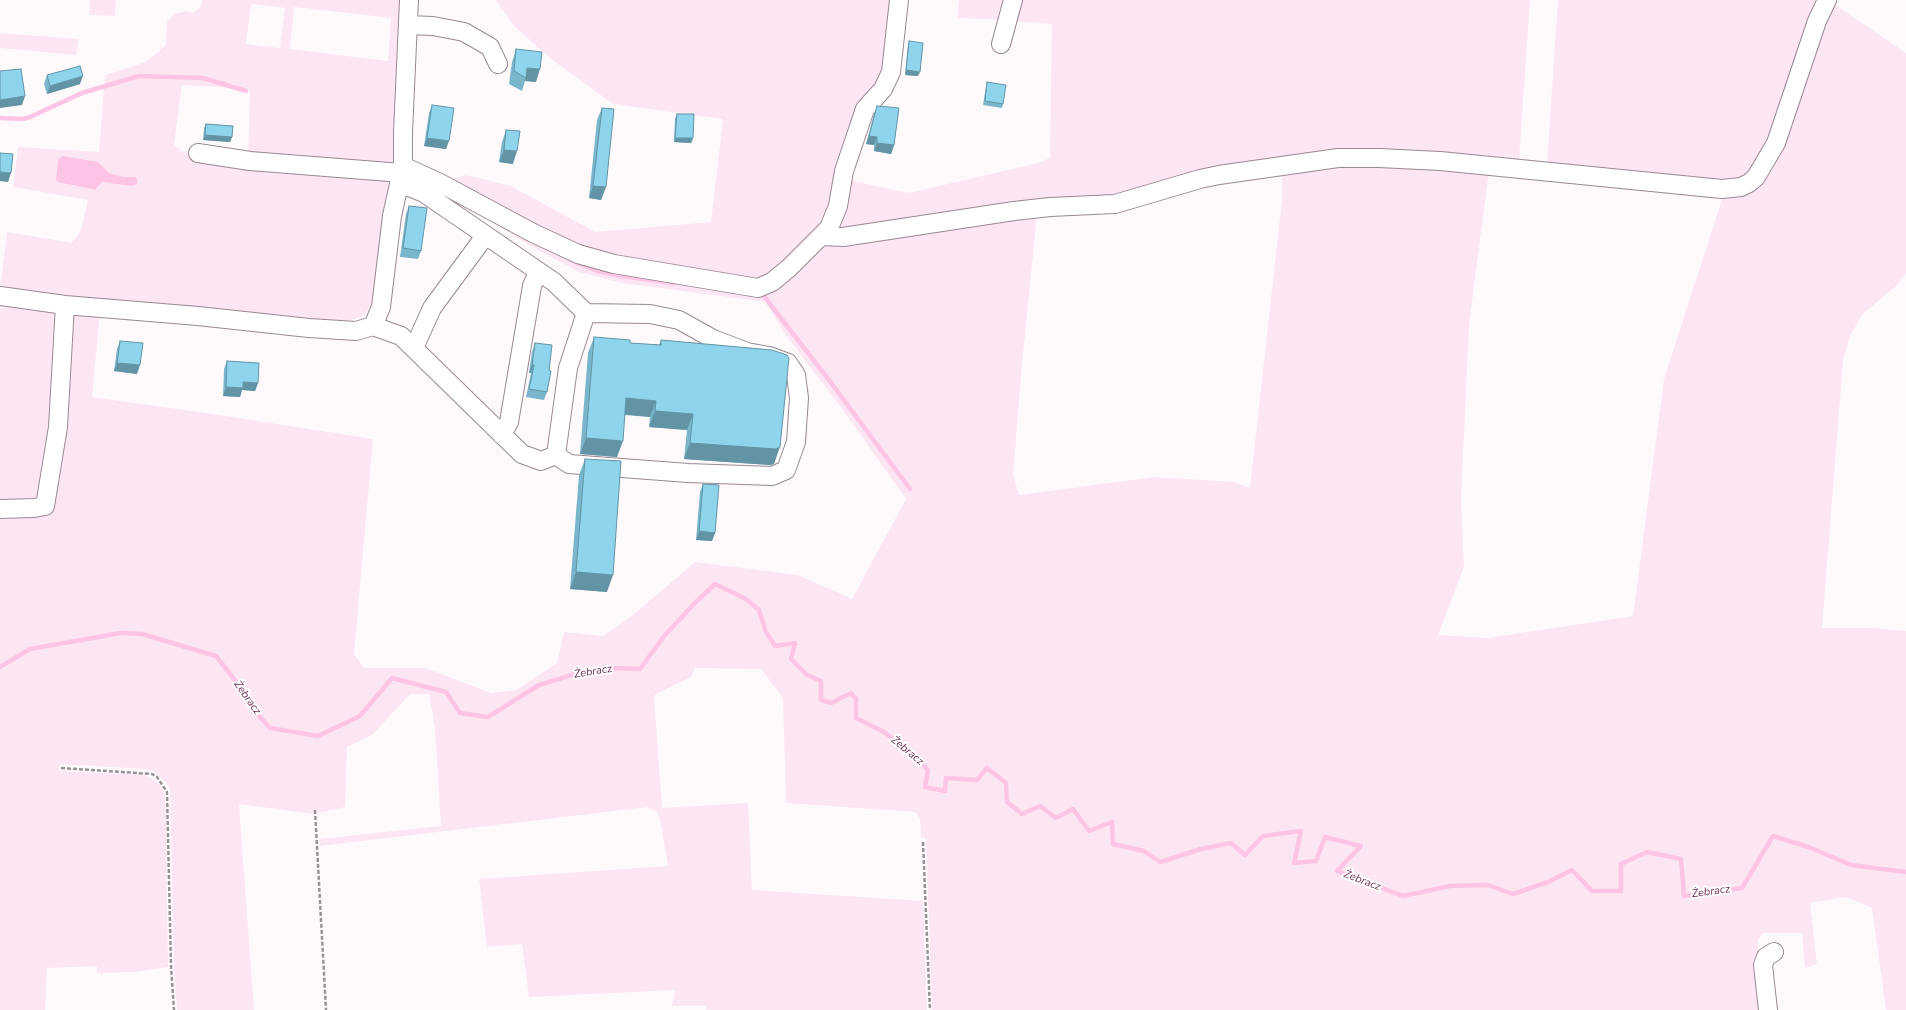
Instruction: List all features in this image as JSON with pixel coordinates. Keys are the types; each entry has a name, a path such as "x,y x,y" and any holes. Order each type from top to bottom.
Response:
{"street":[{"path":"373,326 381,307 392,216 401,174 409,0"},
{"path":"198,153 250,161 401,174 440,183 533,233 578,254 614,264 758,288 772,282 790,268 829,228 838,206 844,171 865,109 883,88 891,72 899,0"},
{"path":"1001,44 1013,0"},
{"path":"821,236 849,236 1050,207 1115,204 1213,176 1338,158 1379,158 1440,161 1722,189 1741,187 1756,177 1772,150 1786,116 1817,21 1827,0"},
{"path":"408,25 433,26 464,32 490,47 498,64"},
{"path":"401,174 424,193 554,282 586,313 650,314 680,320 713,339 746,352 769,356 788,363 796,375 799,398 796,442 786,470 772,476 688,473 569,464 556,455"},
{"path":"414,348 432,308 485,236"},
{"path":"502,436 509,422 532,286 538,272"},
{"path":"0,296 65,305 198,316 309,328 356,331 373,326 401,336 522,454 541,461 556,455"},
{"path":"0,509 34,508 45,506 58,427 65,305"},
{"path":"556,455 568,368 581,333 586,313"},
{"path":"1768,1010 1763,965 1766,957 1774,952"}],"path":[{"path":"61,768 152,774 157,777 167,792 171,966 174,1010"},
{"path":"316,810 326,1010"},
{"path":"923,842 930,1010"}],"shaded area":[{"path":"90,0 116,0 115,16 89,15"},
{"path":"202,0 403,0 396,168 248,157 250,89 182,85 179,105 174,145 180,150 189,154 192,161 395,177 373,300 367,311 361,317 331,326 0,291 7,232 72,243 81,230 88,200 13,187 18,147 99,152 105,75 146,62 166,45 167,22 174,14 186,11 193,13 201,6","holes":["251,4 285,8 280,48 246,44","294,7 391,18 388,61 290,49","97,162 109,173 124,177 135,177 131,186 102,182 94,190 58,182"]},
{"path":"496,0 895,0 886,70 848,180 909,193 1038,163 1050,158 1052,24 1012,21 1017,0 1530,0 1519,160 1406,149 1328,150 1337,165 1489,171 1469,325 1461,499 1464,567 1438,635 1488,638 1633,616 1664,379 1723,196 1737,196 1753,192 1764,183 1774,168 1791,123 1831,2 1906,53 1906,274 1897,285 1862,315 1850,336 1843,361 1822,628 1872,628 1906,631 1906,1010 1886,1010 1872,908 1846,897 1810,903 1817,964 1805,968 1802,933 1763,933 1758,940 1759,972 1763,1010 932,1010 926,839 921,837 920,818 915,812 786,803 783,698 761,669 695,668 691,677 654,695 662,808 748,803 752,890 923,901 927,1010 706,1010 706,1006 672,1006 675,990 529,997 522,944 487,947 479,879 668,866 660,819 656,811 648,807 320,846 319,839 441,826 435,728 429,694 410,694 372,735 347,747 345,807 313,814 239,804 254,1010 177,1010 174,966 170,788 165,781 153,771 144,769 60,764 59,771 144,775 159,784 164,792 166,808 168,967 135,972 97,973 97,966 47,968 45,1010 0,1010 0,513 38,513 70,313 100,312 92,397 373,439 354,654 364,668 425,668 491,693 516,690 557,663 564,632 603,636 633,615 695,562 798,575 852,599 906,499 843,410 784,333 766,302 622,283 579,272 531,246 450,196 447,202 435,193 440,183 466,175 511,186 595,232 711,222 723,119 613,104 551,59 514,26","holes":["1282,172 1282,200 1250,488 1234,482 1154,477 1019,495 1013,475 1022,364 1037,214"]},
{"path":"959,0 1011,0 1004,20 957,18"},
{"path":"1558,0 1824,0 1761,160 1742,180 1730,180 1547,163"},
{"path":"0,33 79,39 76,55 0,48"},
{"path":"63,156 98,162 109,173 124,177 135,177 137,179 137,184 131,186 102,182 95,190 58,182 56,180 58,162 59,158"},
{"path":"0,300 59,313 45,485 38,501 0,503"}],"building":[{"path":"909,41 923,43 920,72 906,70"},
{"path":"516,49 542,52 540,69 527,68 526,78 514,71"},
{"path":"80,66 83,76 50,86 47,75"},
{"path":"21,69 25,96 0,100 0,71"},
{"path":"987,82 1006,85 1003,104 985,101"},
{"path":"432,105 454,108 449,141 427,138"},
{"path":"877,106 899,108 894,145 877,143 877,137 869,136"},
{"path":"602,108 614,109 606,187 593,186"},
{"path":"677,114 694,114 693,138 675,138"},
{"path":"206,124 233,126 232,137 205,135"},
{"path":"506,130 520,131 517,151 504,150"},
{"path":"0,153 13,154 11,173 0,172"},
{"path":"409,206 427,208 421,251 403,248"},
{"path":"594,337 630,340 630,343 661,345 661,340 772,350 787,355 789,358 780,447 776,449 690,443 693,414 655,411 656,401 626,398 623,441 586,438"},
{"path":"120,341 143,343 140,365 117,363"},
{"path":"535,343 552,345 549,370 551,371 547,392 529,389 534,365 532,365"},
{"path":"227,361 259,363 258,383 243,382 243,388 226,387"},
{"path":"585,459 621,461 613,575 576,572"},
{"path":"703,484 719,485 715,533 699,531"}],"waterway":[{"path":"0,118 23,119 30,117 82,93 139,76 203,78 246,91"},
{"path":"571,260 597,271 621,276 674,283"},
{"path":"759,293 763,295 829,380 910,489"},
{"name":"Żebracz","path":"0,667 30,649 121,633 142,634 216,656 237,683 249,705 270,728 318,736 360,716 392,678 446,692 460,713 488,717 539,685 575,674 612,668 640,669 665,635 715,584 746,599 759,610 766,632 775,646 795,643 791,659 807,675 821,681 821,700 831,703 851,693 856,699 856,718 884,732 913,754 928,770 925,787 945,791 946,778 977,780 987,768 1006,783 1007,802 1022,814 1040,806 1056,818 1073,809 1089,831 1112,822 1113,844 1144,851 1160,862 1201,849 1231,843 1245,855 1263,836 1301,831 1294,863 1316,861 1325,837 1361,846 1337,871 1403,896 1450,886 1488,885 1513,894 1548,882 1572,870 1592,891 1621,891 1621,864 1647,852 1681,859 1684,896 1742,888 1773,836 1811,848 1851,865 1906,872"}]}
